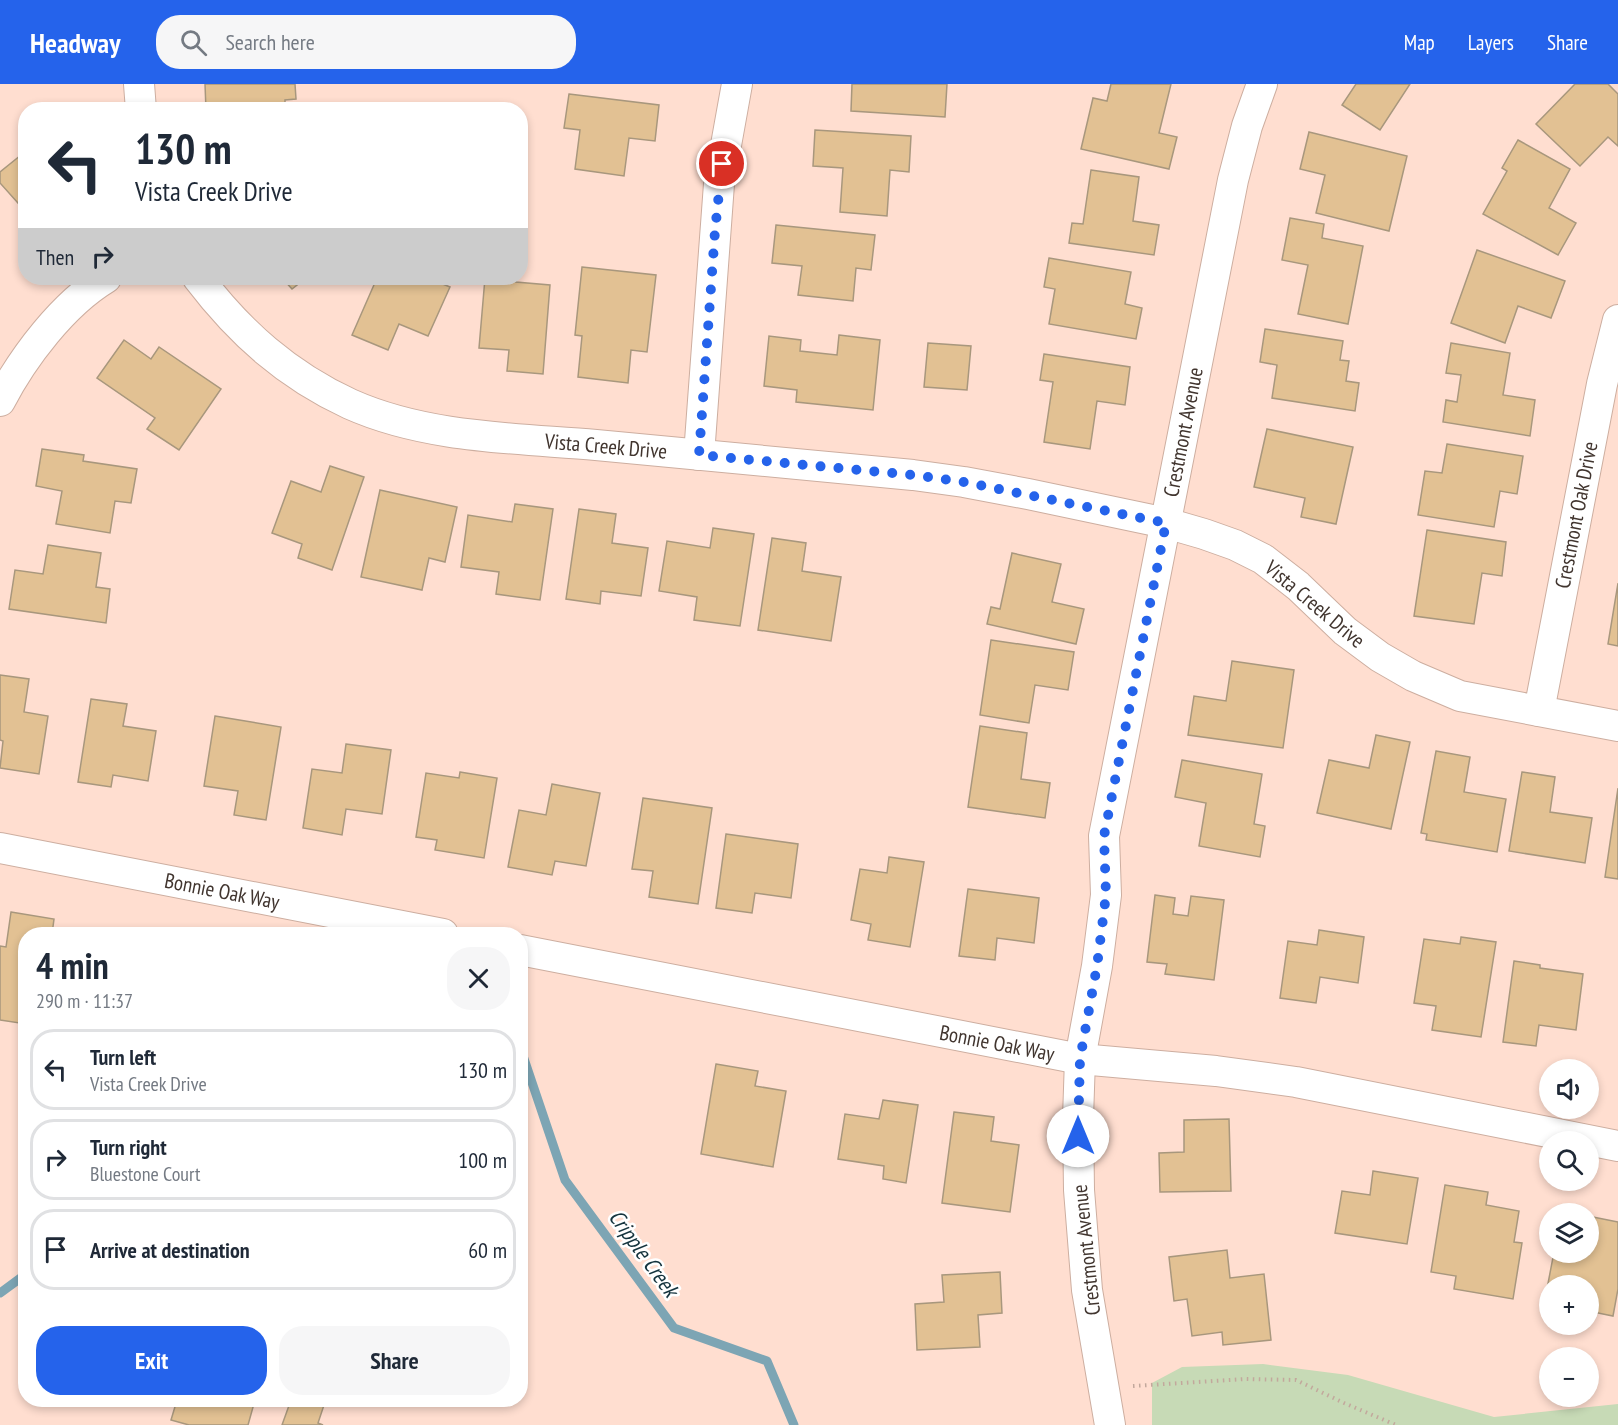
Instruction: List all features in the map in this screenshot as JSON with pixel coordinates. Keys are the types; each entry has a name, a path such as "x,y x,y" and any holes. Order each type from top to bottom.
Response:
{"street":[{"path":"139,84 140,102"},
{"path":"699,455 719,184 736,84"},
{"name":"Crestmont Avenue","path":"1110,1425 1087,1290 1079,1190 1078,1118 1080,1059 1097,966 1106,895 1104,836 1233,180 1247,126 1262,84"},
{"path":"0,399 27,356 63,314 94,285"},
{"name":"Vista Creek Drive","path":"203,285 222,309 256,343 298,376 351,404 406,423 451,431 901,473 964,482 1166,523 1204,534 1263,559 1298,586 1345,631 1380,657 1413,676 1460,696 1618,726"},
{"name":"Crestmont Oak Drive","path":"1539,711 1602,384 1618,320"},
{"name":"Bonnie Oak Way","path":"0,848 407,927"},
{"name":"Bonnie Oak Way","path":"528,952 1080,1059 1216,1071 1296,1082 1618,1146"}],"path":[{"path":"1105,1388 1245,1378 1296,1380 1396,1425"}],"green space":[{"path":"1263,1364 1348,1375 1494,1417 1618,1404 1618,1425 1152,1425 1152,1383 1182,1367"}],"building":[{"path":"205,84 295,84 296,99 285,100 285,102 206,102"},
{"path":"852,84 947,84 945,117 851,111"},
{"path":"1111,84 1171,84 1159,133 1177,137 1169,169 1081,149 1093,98 1107,101"},
{"path":"1356,84 1410,84 1380,130 1342,105"},
{"path":"1575,84 1608,84 1618,94 1618,146 1608,137 1580,166 1536,124"},
{"path":"569,94 659,105 655,141 629,138 624,176 575,169 580,130 564,128"},
{"path":"815,130 911,136 909,172 890,170 887,216 840,212 843,168 813,166"},
{"path":"1309,132 1407,156 1389,231 1316,213 1325,175 1300,169"},
{"path":"1518,140 1570,169 1549,208 1576,223 1558,255 1483,214 1507,171 1502,168"},
{"path":"18,157 18,203 0,183 0,172"},
{"path":"1091,170 1139,177 1133,221 1159,225 1154,255 1069,243 1072,223 1083,224"},
{"path":"1290,218 1324,224 1322,238 1363,246 1348,324 1298,314 1308,265 1282,260"},
{"path":"776,225 875,235 871,270 856,268 853,301 798,295 802,266 772,263"},
{"path":"1477,250 1565,281 1551,318 1518,306 1505,343 1451,323"},
{"path":"1049,258 1131,272 1125,304 1142,308 1136,339 1049,324 1055,289 1044,287"},
{"path":"582,267 656,275 647,352 631,350 628,383 578,377 582,336 575,335"},
{"path":"528,283 550,285 543,374 507,371 509,350 479,348 484,285 528,285"},
{"path":"374,285 445,285 450,287 428,336 399,324 388,350 352,335"},
{"path":"1265,329 1343,341 1340,360 1349,361 1346,381 1359,383 1355,411 1272,398 1277,365 1260,362"},
{"path":"839,335 880,340 873,410 796,402 797,390 764,386 769,336 801,340 800,351 837,355"},
{"path":"124,340 151,359 159,347 221,389 179,450 147,429 155,418 97,378"},
{"path":"928,343 971,346 967,390 924,387"},
{"path":"1451,343 1510,353 1503,395 1535,400 1530,436 1443,422 1446,400 1457,402 1461,375 1446,373"},
{"path":"1044,354 1130,367 1125,405 1097,401 1090,449 1044,442 1053,382 1040,380"},
{"path":"1267,429 1353,447 1336,524 1301,517 1305,498 1254,487"},
{"path":"1447,444 1523,456 1517,494 1500,491 1494,527 1418,515 1425,471 1442,473"},
{"path":"42,449 84,455 83,461 137,469 131,503 115,501 110,533 56,524 62,491 36,486"},
{"path":"330,466 364,477 332,570 298,558 302,544 272,533 291,481 321,492"},
{"path":"380,490 457,507 445,562 429,558 422,590 361,577"},
{"path":"515,504 553,509 540,600 496,594 499,572 461,567 468,515 512,522"},
{"path":"579,509 616,514 612,543 648,548 641,596 601,591 600,604 566,599"},
{"path":"713,528 754,534 740,626 694,620 697,597 659,591 667,541 710,548"},
{"path":"1427,530 1506,542 1502,576 1482,573 1474,624 1414,616"},
{"path":"772,538 806,543 802,571 841,577 831,641 758,630"},
{"path":"48,545 101,553 96,587 110,589 106,623 9,609 15,570 43,574"},
{"path":"1012,553 1061,564 1052,602 1084,609 1076,644 987,624 991,607 1000,609"},
{"path":"1618,583 1618,646 1608,644"},
{"path":"991,640 1074,652 1068,690 1035,685 1029,723 980,715"},
{"path":"1232,661 1294,670 1283,748 1188,735 1194,696 1226,701"},
{"path":"0,675 29,679 24,712 48,716 39,774 0,768 3,741 0,740"},
{"path":"91,699 127,704 123,726 156,731 148,781 113,775 111,787 78,782"},
{"path":"215,716 281,727 266,820 234,815 238,791 204,786"},
{"path":"980,726 1027,733 1021,779 1050,783 1045,818 968,807"},
{"path":"1376,735 1410,742 1391,829 1317,813 1329,760 1369,768"},
{"path":"346,744 391,750 382,814 346,809 342,835 303,828 312,769 342,773"},
{"path":"1436,751 1470,757 1464,792 1506,799 1497,852 1426,840 1427,834 1421,833"},
{"path":"1182,760 1262,774 1254,824 1265,826 1260,857 1199,846 1206,803 1175,797"},
{"path":"460,772 497,778 484,858 435,850 437,840 416,837 426,773 459,778"},
{"path":"1522,772 1555,777 1550,812 1592,818 1585,863 1509,851"},
{"path":"552,784 600,793 586,866 555,861 552,875 508,867 519,810 546,815"},
{"path":"1618,788 1618,879 1605,877"},
{"path":"643,798 712,808 698,904 649,897 653,871 632,869"},
{"path":"726,834 798,844 791,898 755,893 752,913 716,908"},
{"path":"889,857 924,862 910,947 868,940 871,924 851,920 860,869 887,873"},
{"path":"968,889 1039,898 1034,943 997,938 995,960 959,956"},
{"path":"1155,895 1175,898 1173,914 1188,916 1191,896 1224,900 1214,980 1165,974 1167,964 1147,962"},
{"path":"11,912 54,919 53,927 18,927 18,1023 0,1020 0,946 6,947"},
{"path":"1319,930 1364,937 1358,983 1320,977 1316,1003 1280,998 1288,941 1317,945"},
{"path":"1461,937 1496,942 1481,1037 1432,1030 1436,1006 1414,1003 1424,939 1460,944"},
{"path":"1514,961 1540,965 1540,968 1583,974 1576,1030 1539,1025 1536,1046 1503,1042"},
{"path":"716,1064 758,1071 755,1086 786,1091 773,1167 701,1154"},
{"path":"883,1100 918,1105 906,1183 883,1179 884,1166 838,1159 845,1114 879,1119"},
{"path":"954,1112 994,1117 991,1141 1019,1145 1010,1212 942,1203"},
{"path":"1229,1119 1231,1191 1160,1192 1159,1153 1184,1152 1184,1120"},
{"path":"1373,1171 1418,1178 1407,1244 1335,1233 1342,1191 1370,1195"},
{"path":"1445,1185 1488,1192 1486,1205 1519,1211 1514,1242 1522,1243 1513,1299 1454,1289 1456,1276 1431,1272"},
{"path":"1599,1218 1618,1222 1618,1289 1613,1316 1599,1313 1599,1275 1550,1275 1552,1263 1599,1263"},
{"path":"1227,1250 1230,1278 1264,1274 1271,1340 1223,1345 1222,1332 1192,1336 1187,1299 1174,1301 1169,1257"},
{"path":"1000,1272 1002,1313 978,1315 980,1347 917,1350 915,1304 944,1302 942,1275"},
{"path":"175,1407 253,1407 248,1425 189,1425 171,1420"},
{"path":"288,1407 323,1407 318,1423 323,1425 282,1425"}],"waterway":[{"name":"Cripple Creek","path":"528,1071 565,1180 674,1328 767,1361 794,1425"},
{"name":"Cripple Creek","path":"0,1293 18,1280"}],"route":[{"path":"722,164 699,455 964,482 1166,523 1104,836 1106,895 1097,966 1080,1059 1078,1136"}]}
